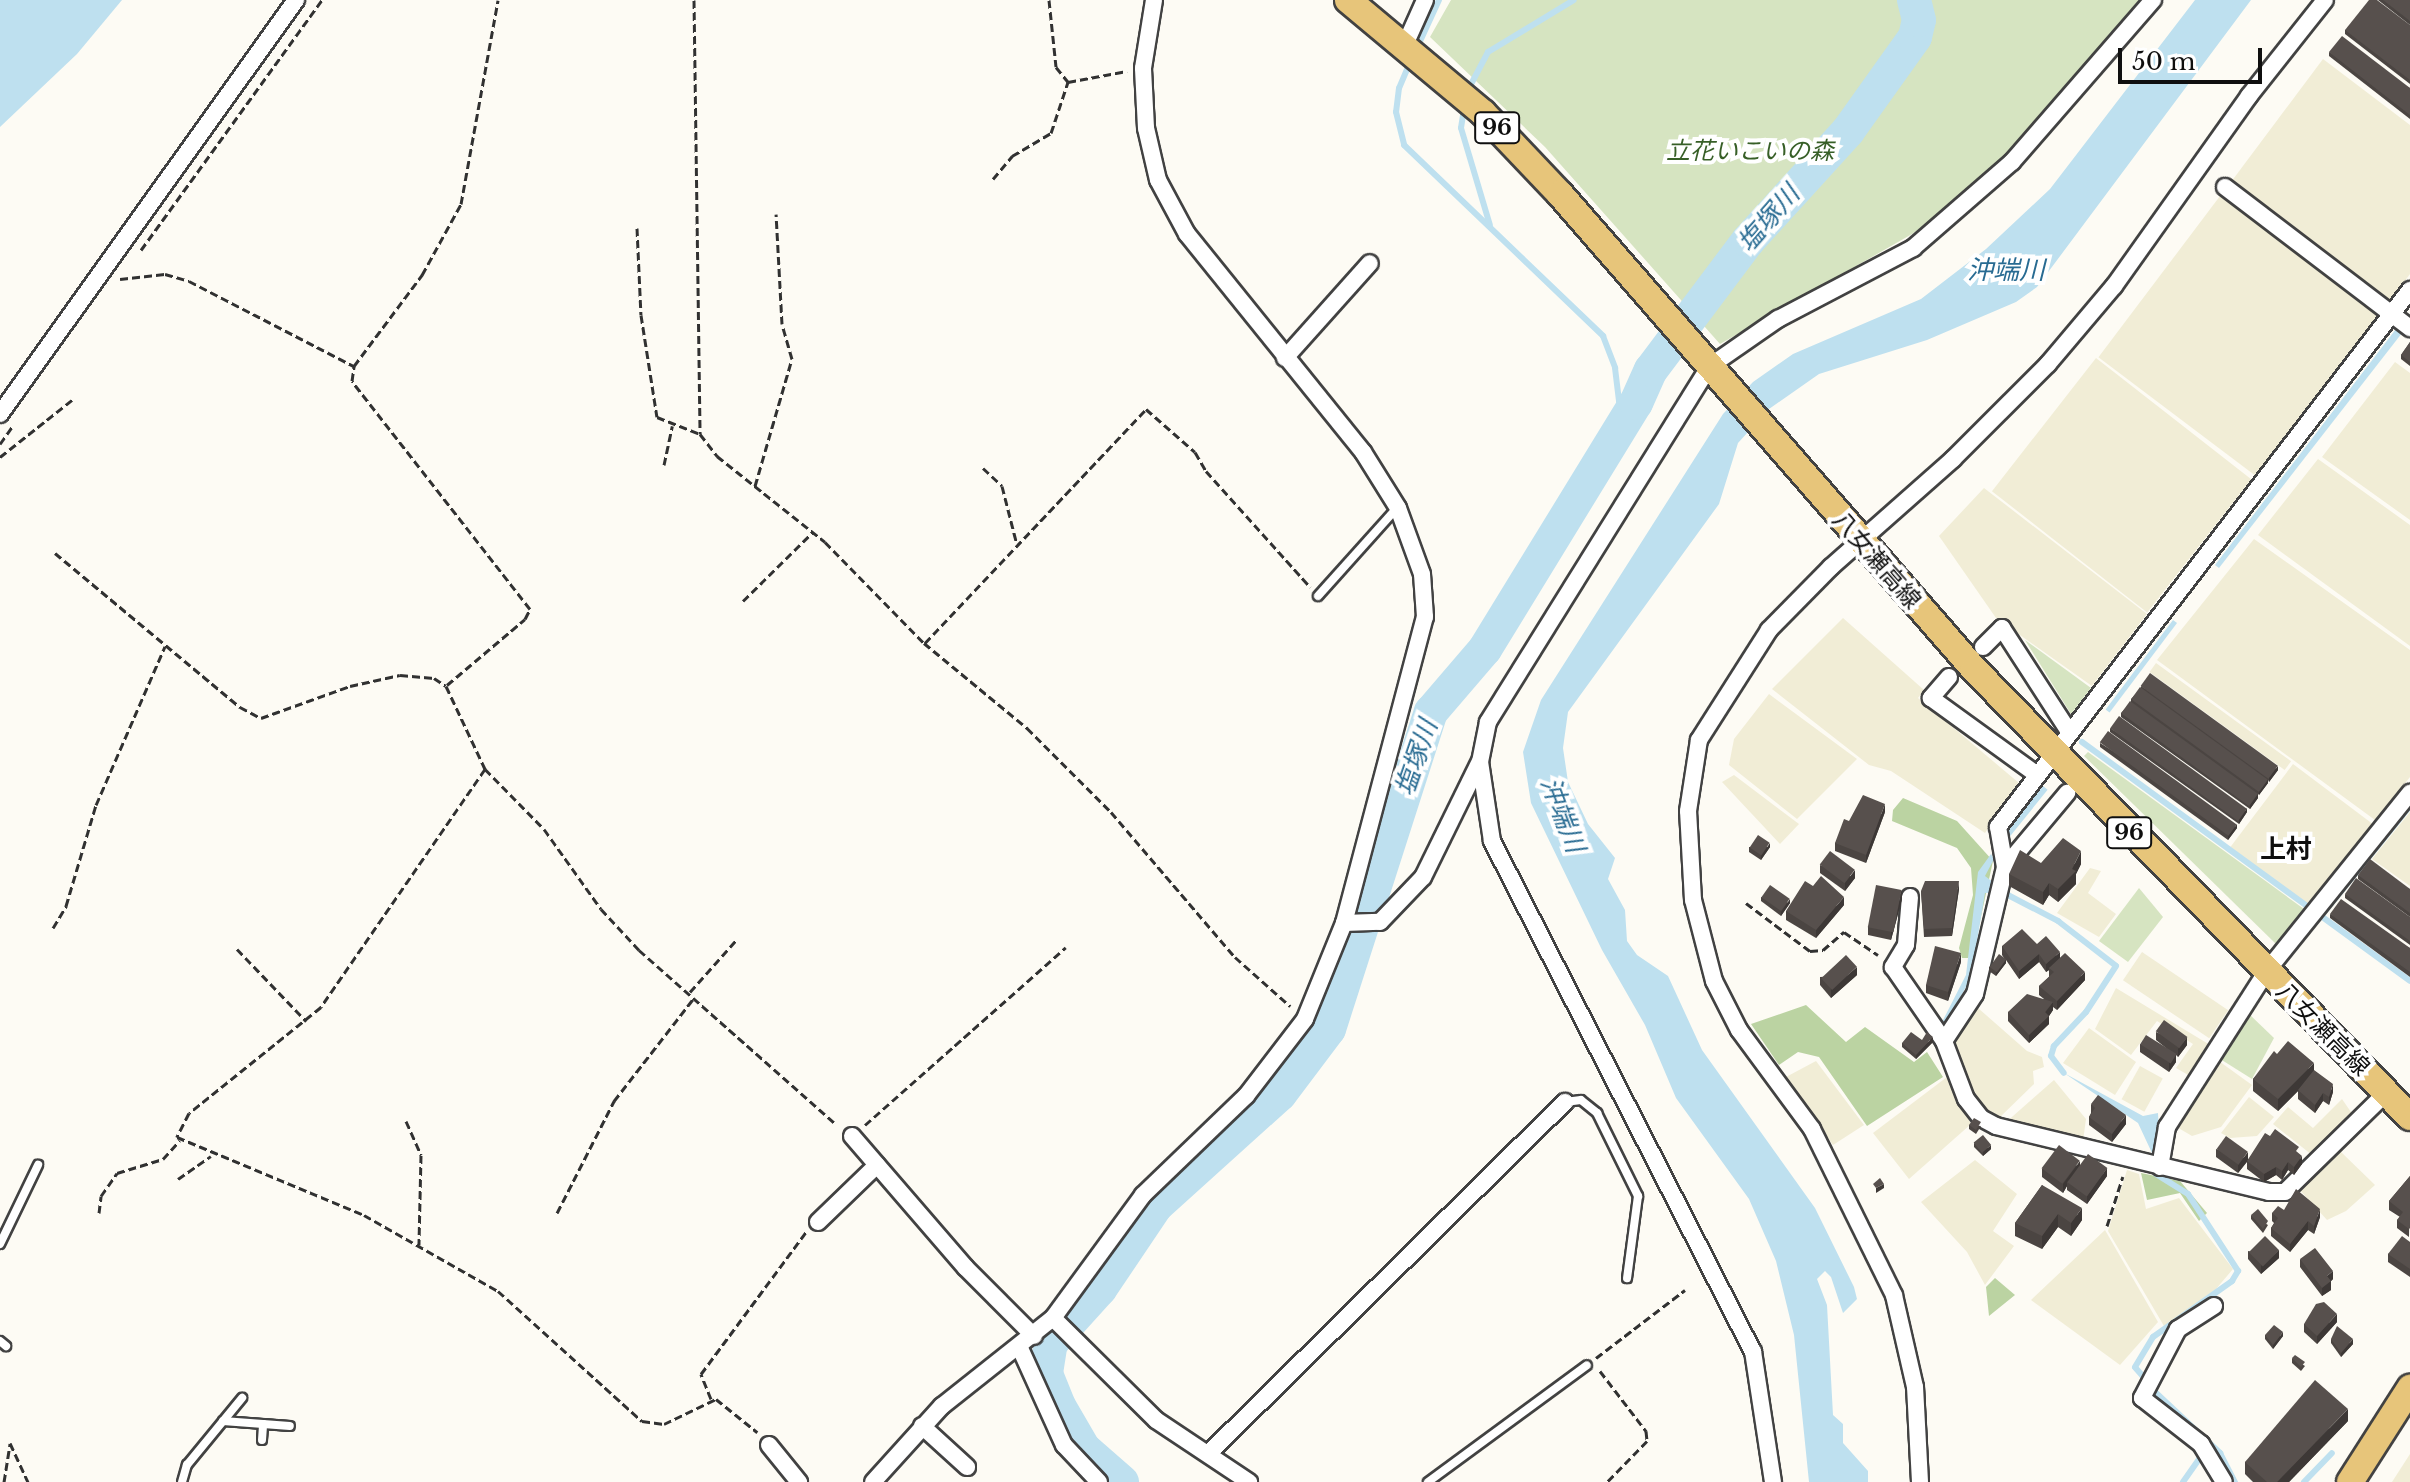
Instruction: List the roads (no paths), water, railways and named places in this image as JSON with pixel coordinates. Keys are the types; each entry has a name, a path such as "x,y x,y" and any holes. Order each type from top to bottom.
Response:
{"main road":[{"name":"八女瀬高線","path":"1348,0 1483,113 1707,362 1859,542 2051,752 2410,1117"},
{"path":"2350,1482 2410,1388"}],"street":[{"path":"0,414 296,0"},
{"path":"883,1478 922,1426 1053,1318 1143,1195 1246,1096 1305,1019 1344,923 1425,617 1419,562 1398,508 1363,452 1187,234 1158,180 1146,128 1143,68 1154,0"},
{"path":"1404,47 1425,0"},
{"path":"1344,923 1380,922 1423,877 1480,762 1488,722 1505,689 1707,362 1778,319 1913,248 2012,162 2153,0"},
{"path":"1920,1482 1915,1387 1894,1295 1812,1129 1739,1030 1714,981 1693,900 1688,811 1699,740 1769,630 1859,542 1953,459 2077,331 2325,0"},
{"path":"2225,187 2410,328"},
{"path":"1285,358 1370,263"},
{"path":"1944,1041 1975,994 2005,867 1998,827 2051,752 2410,290"},
{"path":"1983,647 2002,628 2068,730"},
{"path":"1949,677 1931,698 2036,774"},
{"path":"1480,762 1492,841 1753,1352 1773,1482"},
{"path":"2005,867 2067,793"},
{"path":"2160,1167 2167,1127 2266,972 2410,793"},
{"path":"1910,897 1906,945 1893,967 1944,1041 1966,1099 1981,1118 2160,1167 2285,1192 2386,1093"},
{"path":"1209,1453 1565,1102"},
{"path":"852,1136 966,1268 1034,1336"},
{"path":"818,1222 877,1165"},
{"path":"2214,1306 2178,1329 2142,1398 2201,1444 2224,1482"},
{"path":"1053,1318 1156,1420 1249,1482"},
{"path":"1019,1346 1064,1445 1099,1482"},
{"path":"922,1426 967,1467"},
{"path":"769,1445 799,1482"}],"lane":[{"path":"1318,596 1398,508"},
{"path":"1565,1102 1581,1100 1597,1113 1638,1196 1627,1278"},
{"path":"0,1244 38,1165"},
{"path":"1428,1482 1587,1365"},
{"path":"182,1482 187,1465 242,1398"},
{"path":"223,1421 290,1426"},
{"path":"262,1440 263,1424"}],"water":[{"path":"0,0 122,0 77,54 0,127"},
{"name":"沖端川","path":"2195,0 2251,0 2037,287 2016,302 1927,340 1819,374 1769,409 1738,443 1719,504 1568,712 1563,748 1568,782 1588,824 1615,858 1608,879 1625,910 1627,941 1637,955 1668,976 1702,1050 1815,1208 1854,1287 1857,1299 1843,1313 1831,1277 1825,1271 1817,1279 1827,1305 1833,1415 1843,1424 1843,1443 1868,1471 1868,1482 1809,1482 1794,1335 1776,1261 1749,1199 1676,1098 1645,1025 1602,950 1531,803 1523,752 1541,700 1723,414 1753,382 1793,354 1921,299 1986,249 2050,189"},
{"path":"2396,329 2402,333 2219,568 2215,565"},
{"path":"2173,620 2177,623 2110,712 2106,709"},
{"path":"2043,786 2048,790 2009,837 2005,833"},
{"path":"1991,854 1994,859 1985,876 2006,892 1985,893 1971,977 1944,1029 1939,1028 1966,975 1978,872"},
{"path":"2064,1073 2143,1116 2158,1113 2160,1154 2152,1153 2138,1123"}],"waterway":[{"path":"1416,50 1439,0"},
{"path":"1468,90 1488,52 1574,0"},
{"name":"塩塚川","path":"1122,1482 1084,1449 1059,1406 1046,1373 1051,1343 1100,1289 1156,1206 1280,1094 1329,1029 1431,712 1485,649 1636,403 1651,370 1748,241 1848,131 1915,37 1919,20 1914,0"},
{"path":"1411,60 1399,88 1396,112 1404,145 1603,336 1615,368 1622,426"},
{"path":"1464,109 1461,128 1490,225"},
{"path":"2082,742 2310,908"},
{"path":"2410,806 2321,916 2410,981"},
{"path":"2006,894 2058,921 2116,966 2086,1012 2054,1046 2051,1056 2064,1073"},
{"path":"2147,1381 2135,1367 2153,1337 2232,1281 2238,1271 2188,1194 2156,1174"},
{"path":"2154,1391 2220,1453 2235,1482"},
{"path":"2183,1482 2204,1452"},
{"path":"2304,1482 2332,1453"}],"district":[{"name":"上村","path":"2286,850"}],"park label":[{"name":"立花いこいの森","path":"1750,151"}]}
